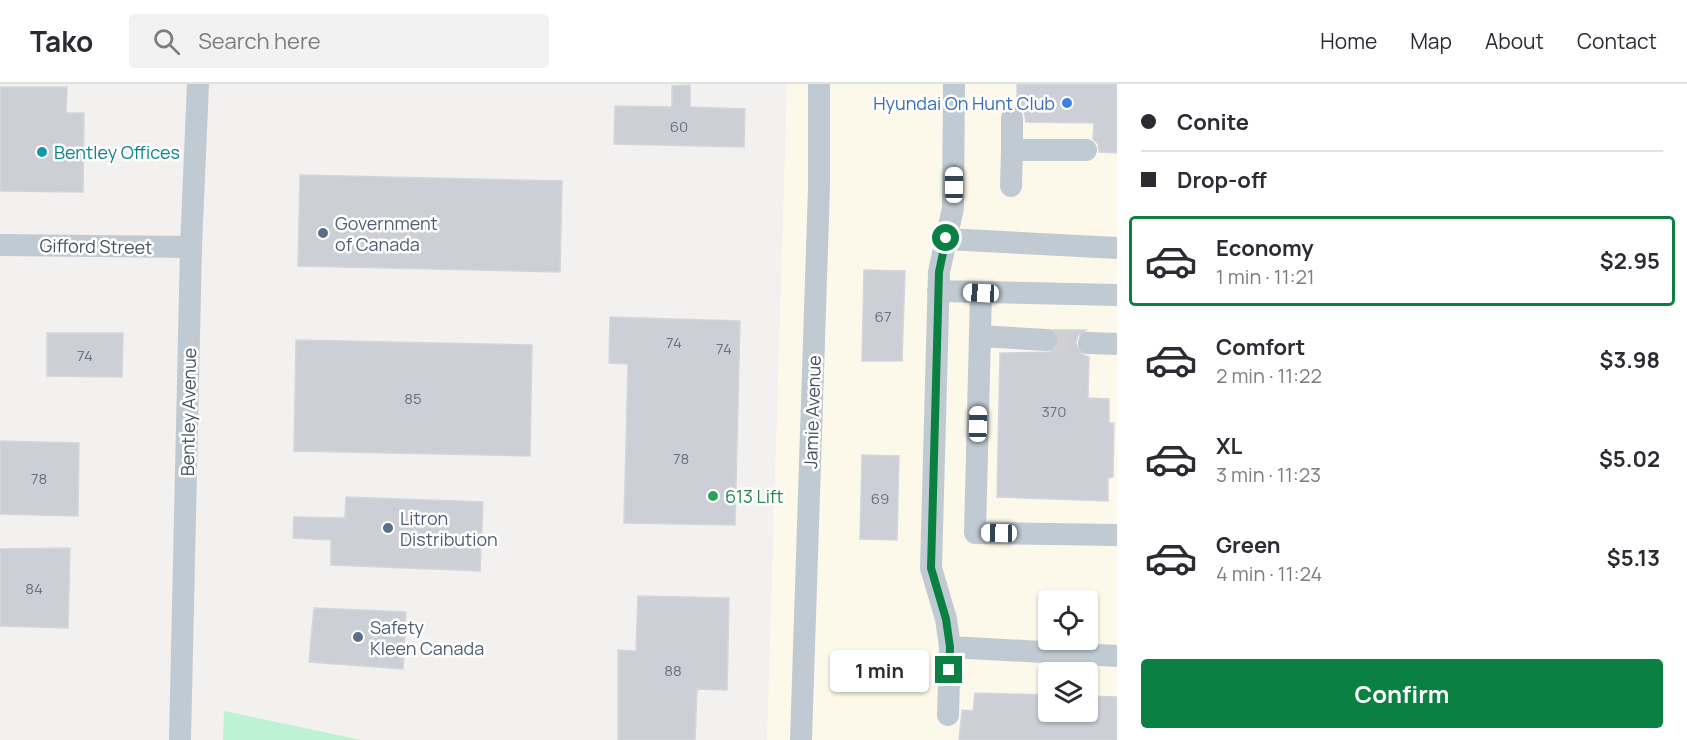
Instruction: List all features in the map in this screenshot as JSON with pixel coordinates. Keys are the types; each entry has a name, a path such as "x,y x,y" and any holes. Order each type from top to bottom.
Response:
{"street":[{"name":"Bentley Avenue","path":"180,740 191,247 198,84"},
{"name":"Jamie Avenue","path":"801,740 818,222 819,84"},
{"path":"948,716 950,647 939,592 931,568 938,291 939,272 954,185 954,84"},
{"path":"1011,186 1012,118"},
{"path":"1012,150 1086,150"},
{"path":"946,238 1117,248"},
{"name":"Gifford Street","path":"0,244 191,247"},
{"path":"938,291 1117,296"},
{"path":"981,293 975,533 1117,535"},
{"path":"980,336 1046,340"},
{"path":"1089,343 1117,344"},
{"path":"950,647 1117,656"}],"shaded area":[{"path":"787,84 1117,84 1117,740 767,740"}],"green space":[{"path":"224,711 361,740 223,740"}],"building":[{"name":"Hyundai On Hunt Club","path":"1017,84 1117,84 1117,153 1099,152 1098,144 1093,139 1094,123 1026,122 1024,112 1017,106"},
{"path":"690,85 690,107 745,109 744,147 614,144 615,106 672,107 672,86"},
{"name":"Bentley Offices","path":"0,87 67,87 66,113 84,113 83,192 0,191"},
{"path":"300,175 562,181 560,272 298,266"},
{"path":"864,270 905,271 902,361 862,361"},
{"path":"610,317 740,321 735,525 624,523 628,364 609,363"},
{"path":"1054,330 1086,330 1078,335 1076,343 1081,354 1089,357 1088,398 1109,399 1109,423 1114,423 1113,477 1108,478 1108,501 997,497 1000,353 1051,352 1059,341"},
{"path":"47,333 123,333 122,377 47,376"},
{"path":"296,340 532,345 530,456 294,451"},
{"path":"0,441 79,443 78,516 0,514"},
{"path":"862,455 899,456 897,540 860,539"},
{"name":"Litron Distribution","path":"346,497 483,502 480,571 331,565 331,540 293,538 294,517 345,518"},
{"path":"70,548 68,628 0,626 0,549"},
{"path":"638,596 729,598 727,690 697,689 695,740 618,740 618,650 636,651"},
{"name":"Safety Kleen Canada","path":"314,608 406,612 403,669 309,662"},
{"path":"975,693 1038,695 1038,722 1098,722 1098,696 1117,697 1117,740 959,740 962,710 973,711"}],"tunnel":[{"path":"1046,340 1089,343"}],"place":[{"name":"Hyundai On Hunt Club","path":"1067,103"},
{"name":"Bentley Offices","path":"42,152"},
{"name":"Government of Canada","path":"323,233"},
{"name":"613 Lift","path":"713,496"},
{"name":"Litron Distribution","path":"388,528"},
{"name":"Safety Kleen Canada","path":"358,637"}],"route":[{"path":"946,238 939,272 931,568 946,619 950,647 949,670"}]}
